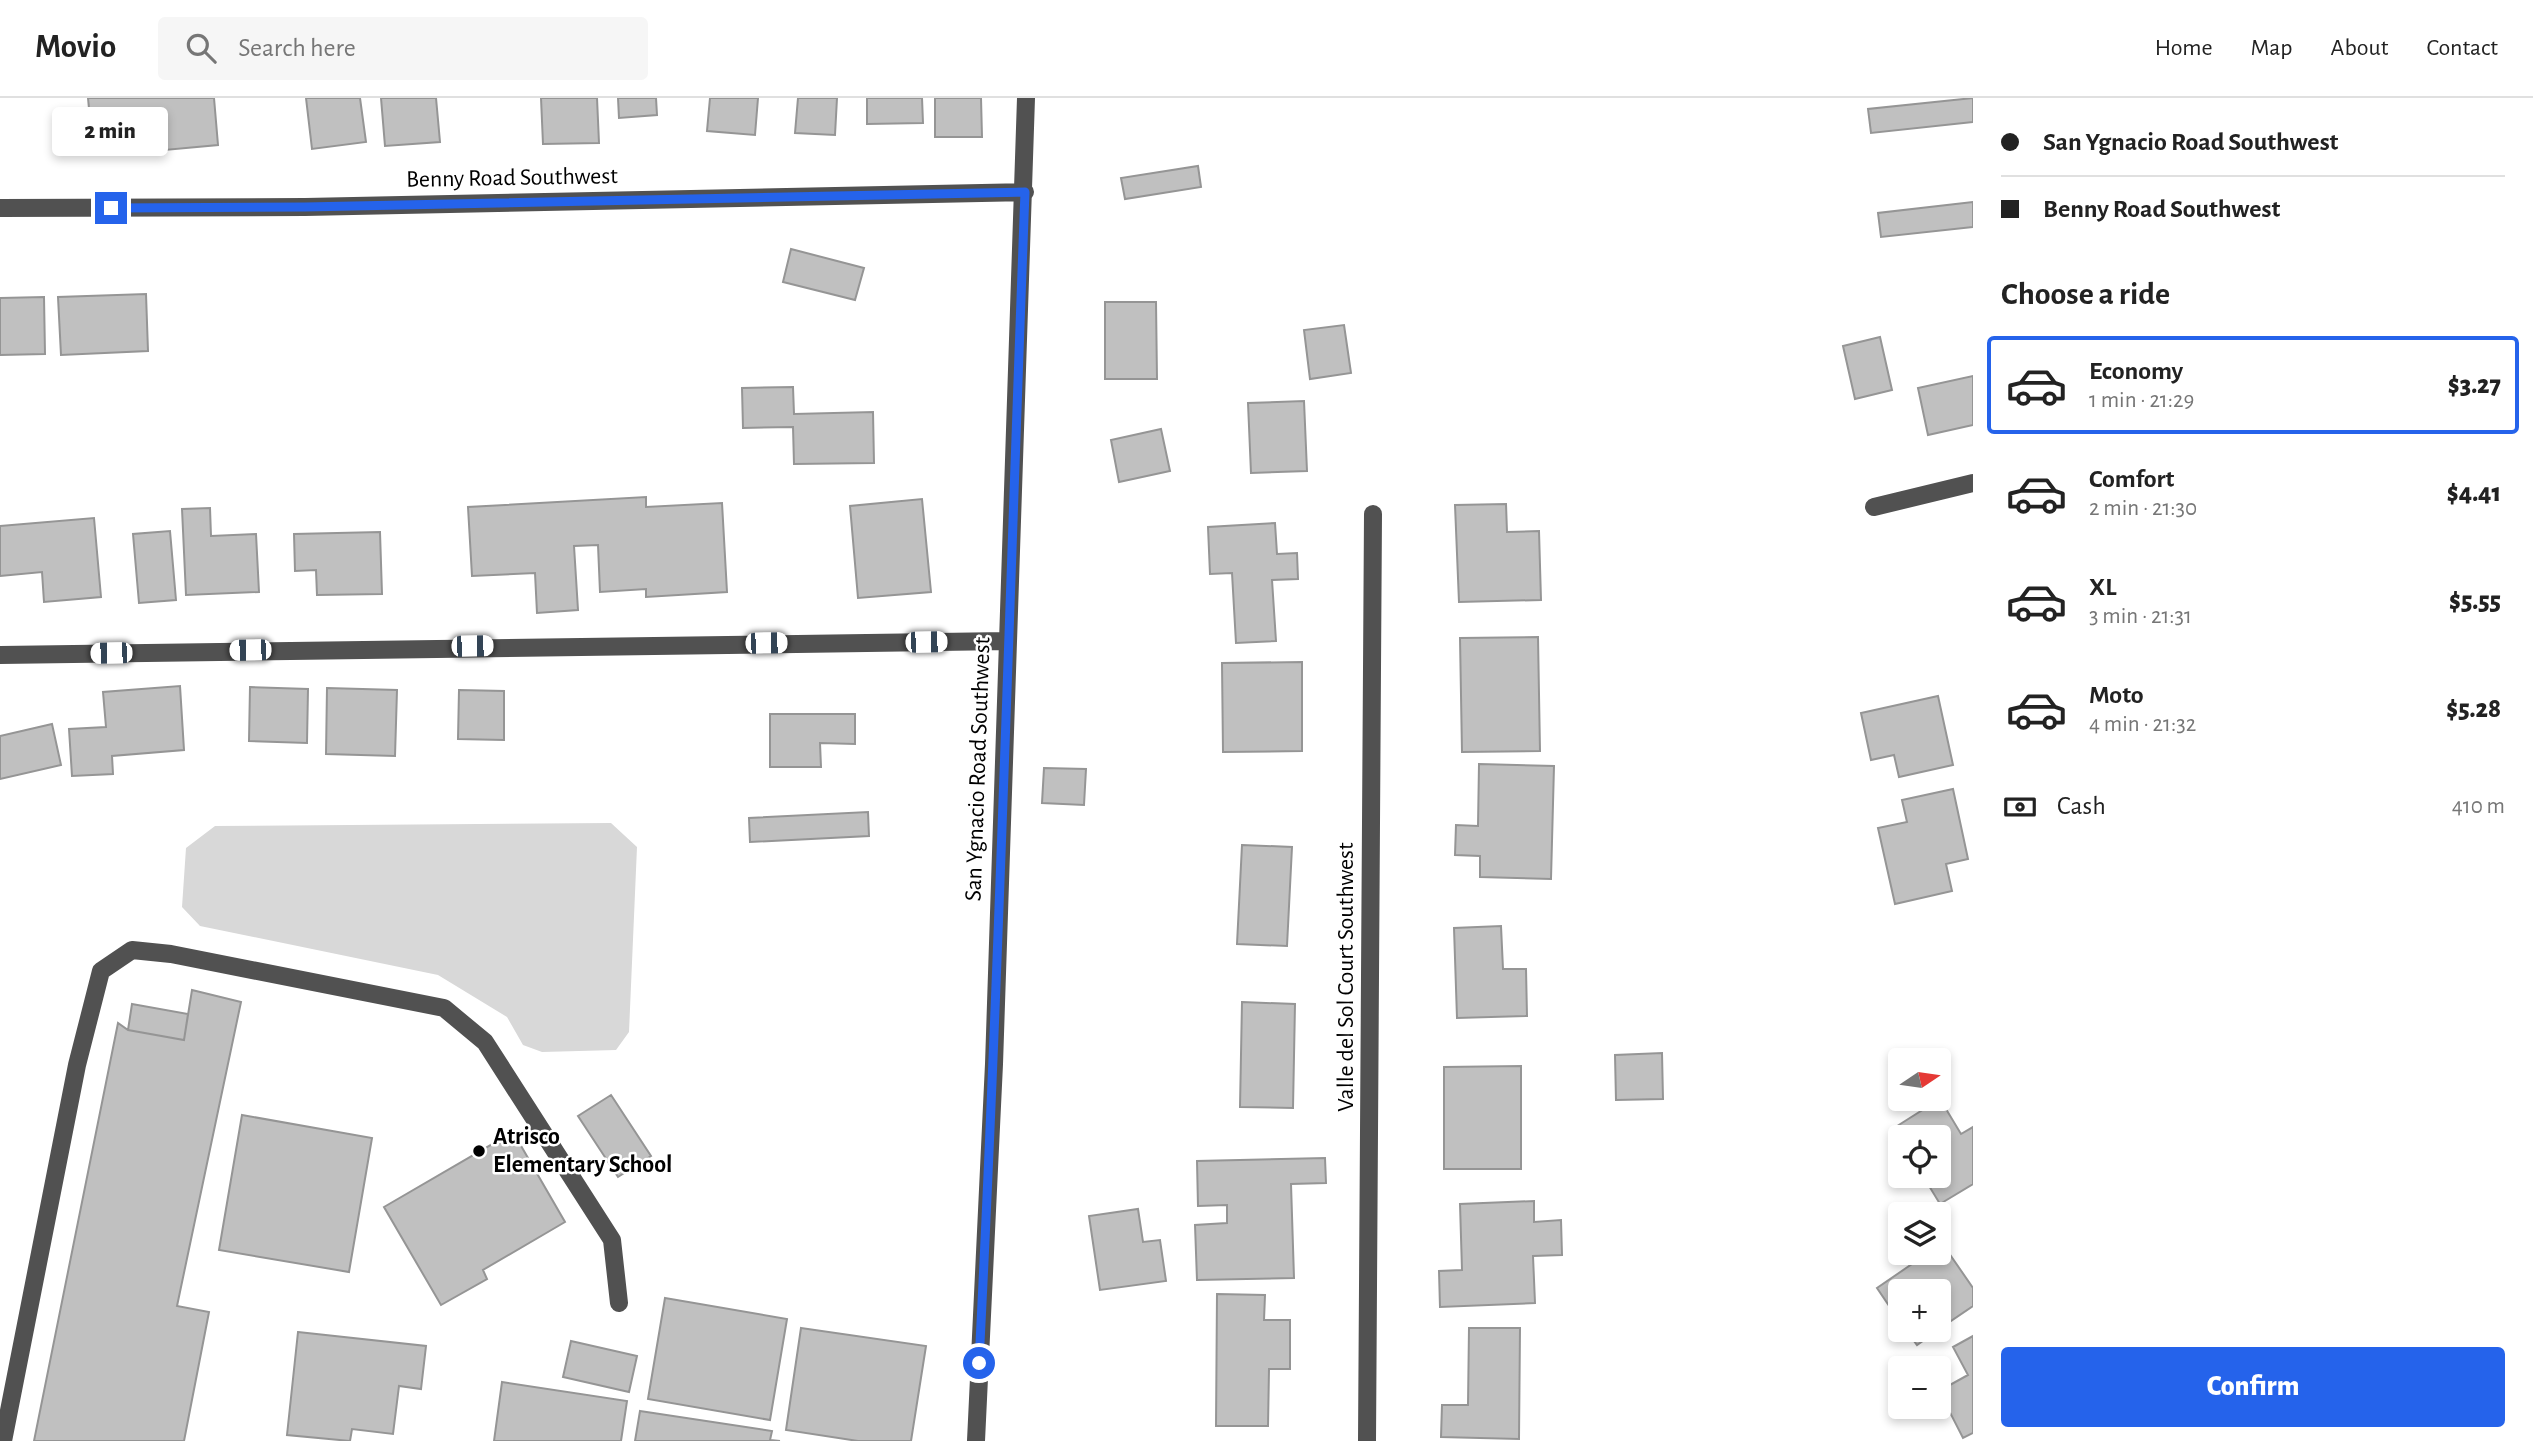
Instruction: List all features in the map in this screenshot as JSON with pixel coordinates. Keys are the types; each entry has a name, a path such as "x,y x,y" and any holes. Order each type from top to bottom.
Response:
{"street":[{"name":"San Ygnacio Road Southwest","path":"976,1441 994,1064 1025,192 1026,98"},
{"name":"Benny Road Southwest","path":"0,208 305,207 1025,192"},
{"path":"1874,507 1973,483"},
{"name":"Valle del Sol Court Southwest","path":"1367,1441 1373,514"},
{"path":"0,655 1007,641"},
{"path":"3,1441 77,1065 98,985 102,971 132,950 171,954 444,1008 485,1042 612,1240 619,1303"}],"shaded area":[{"path":"611,823 637,847 629,1032 616,1050 542,1052 523,1045 507,1017 438,975 200,926 182,907 186,848 215,826"}],"building":[{"path":"88,98 214,98 218,145 165,150 165,145 93,151"},
{"path":"306,98 360,98 366,142 312,149"},
{"path":"381,98 436,98 440,142 385,146"},
{"path":"541,98 597,98 599,143 543,144"},
{"path":"618,98 656,98 657,115 619,118"},
{"path":"710,98 758,98 755,135 707,131"},
{"path":"798,98 837,98 835,135 795,133"},
{"path":"867,98 922,98 923,123 867,124"},
{"path":"935,98 981,98 982,137 935,137"},
{"path":"1973,98 1973,122 1871,133 1868,109"},
{"path":"1198,166 1201,187 1125,199 1121,178"},
{"path":"1973,202 1973,227 1881,237 1878,213"},
{"path":"791,249 864,268 855,300 783,282"},
{"path":"146,294 148,351 61,355 58,297"},
{"path":"44,297 45,354 0,355 0,298"},
{"path":"1105,302 1156,302 1157,379 1105,379"},
{"path":"1344,325 1351,373 1310,379 1304,330"},
{"path":"1880,337 1892,390 1855,399 1843,346"},
{"path":"1973,376 1973,425 1928,435 1918,388"},
{"path":"793,387 794,414 873,412 874,463 794,464 793,427 743,428 742,388"},
{"path":"1304,401 1307,471 1251,473 1248,403"},
{"path":"1161,429 1170,471 1119,482 1111,440"},
{"path":"646,497 646,507 722,503 727,592 646,597 646,589 600,592 598,545 574,546 578,610 537,613 535,573 472,576 468,507"},
{"path":"922,499 931,592 858,598 850,506"},
{"path":"1506,504 1507,532 1539,531 1541,600 1459,602 1455,505"},
{"path":"210,508 211,536 256,534 259,592 186,595 182,509"},
{"path":"94,518 101,597 44,602 42,572 0,576 0,526"},
{"path":"1275,523 1277,554 1297,553 1298,579 1272,580 1276,641 1236,643 1232,573 1210,574 1208,527"},
{"path":"170,531 176,600 139,603 133,534"},
{"path":"380,532 382,594 317,595 316,570 295,571 294,534"},
{"path":"1538,637 1540,751 1462,752 1460,638"},
{"path":"1302,662 1302,751 1223,752 1222,663"},
{"path":"180,686 184,750 112,756 113,774 72,776 69,729 106,727 103,692"},
{"path":"250,687 308,689 307,743 249,741"},
{"path":"327,688 397,690 395,756 326,754"},
{"path":"459,690 504,691 504,740 458,739"},
{"path":"1938,696 1953,765 1899,777 1894,755 1871,760 1861,713"},
{"path":"770,714 855,714 855,744 820,743 821,767 770,767"},
{"path":"52,724 61,765 0,779 0,736"},
{"path":"1479,764 1554,766 1551,879 1480,877 1480,856 1455,855 1456,825 1478,826"},
{"path":"1044,768 1086,769 1084,805 1042,803"},
{"path":"1953,789 1968,859 1946,864 1952,891 1895,904 1878,828 1907,822 1902,800"},
{"path":"868,812 869,836 750,842 749,818"},
{"path":"1242,845 1292,847 1287,946 1237,944"},
{"path":"1501,926 1503,969 1526,969 1527,1016 1457,1018 1454,928"},
{"path":"192,990 241,1002 177,1306 209,1312 184,1441 34,1441 118,1023 128,1030 184,1040"},
{"path":"1242,1002 1295,1004 1293,1108 1240,1107"},
{"path":"132,1004 188,1014 184,1040 128,1030"},
{"path":"1662,1053 1663,1099 1616,1100 1615,1055"},
{"path":"1521,1066 1521,1169 1444,1169 1444,1067"},
{"path":"611,1095 651,1156 618,1177 578,1116"},
{"path":"1921,1111 1947,1111 1961,1134 1973,1127 1973,1184 1943,1202 1939,1202 1930,1188 1951,1188 1951,1125 1899,1125"},
{"path":"242,1115 372,1138 349,1272 219,1250"},
{"path":"513,1132 565,1222 483,1270 487,1279 441,1305 384,1207"},
{"path":"1325,1158 1326,1183 1291,1184 1294,1278 1197,1280 1195,1225 1227,1223 1227,1205 1198,1206 1197,1161"},
{"path":"1534,1201 1534,1222 1561,1220 1562,1255 1533,1256 1535,1303 1440,1307 1439,1271 1462,1270 1460,1204"},
{"path":"1138,1209 1143,1242 1160,1240 1166,1281 1100,1290 1089,1216"},
{"path":"1951,1256 1973,1288 1973,1306 1951,1321 1951,1279 1890,1279 1911,1265 1951,1265"},
{"path":"1888,1280 1888,1304 1877,1288"},
{"path":"1217,1294 1265,1295 1264,1320 1290,1320 1290,1369 1269,1369 1268,1426 1216,1426"},
{"path":"665,1298 787,1319 770,1420 648,1399"},
{"path":"801,1328 926,1346 911,1441 858,1441 786,1430"},
{"path":"1469,1328 1520,1328 1519,1439 1441,1437 1442,1405 1468,1405"},
{"path":"298,1332 426,1346 421,1389 399,1386 393,1434 352,1429 350,1441 287,1435"},
{"path":"1973,1336 1973,1433 1963,1438 1951,1414 1951,1384 1968,1375 1953,1347"},
{"path":"571,1341 637,1356 629,1392 563,1377"},
{"path":"502,1382 627,1401 621,1441 494,1441"},
{"path":"640,1411 772,1431 770,1440 780,1441 635,1441"}],"place":[{"name":"Atrisco Elementary School","path":"479,1151"}],"route":[{"path":"111,208 305,207 1025,192 994,1064 979,1363"}]}
